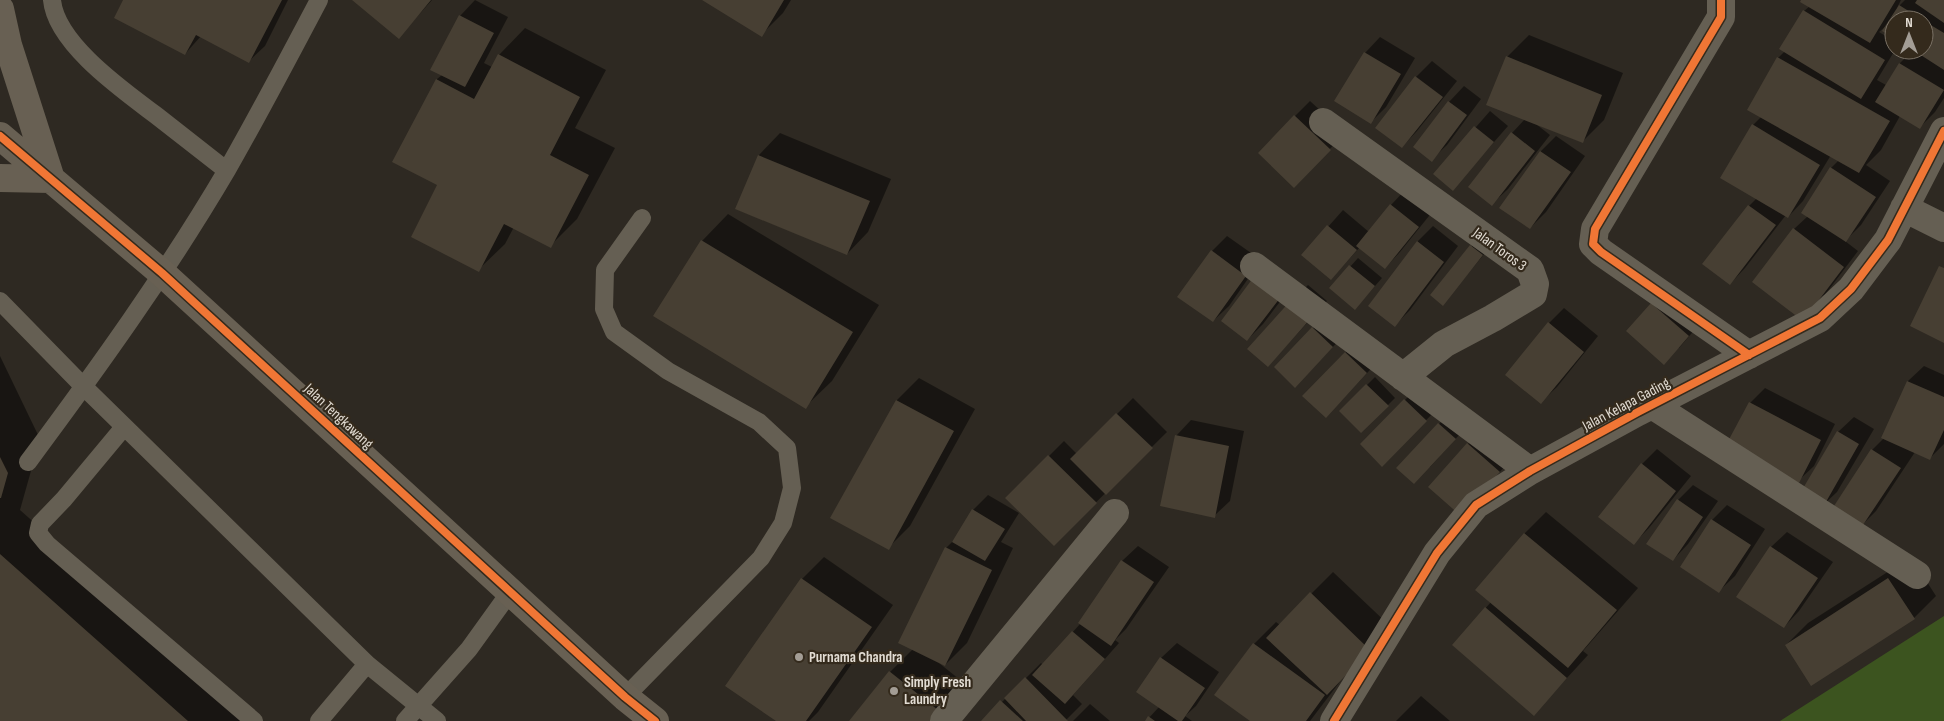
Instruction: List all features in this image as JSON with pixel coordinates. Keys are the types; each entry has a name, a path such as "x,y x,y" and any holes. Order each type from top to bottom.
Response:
{"street":[{"path":"1721,0 1721,17 1595,229 1593,244 1601,252 1749,355"},
{"path":"0,9 8,45 51,180 0,178"},
{"name":"Jalan Toros 3","path":"1323,122 1530,270 1535,284 1532,294 1527,298 1444,344 1402,377"},
{"name":"Jalan Kelapa Gading","path":"1334,721 1437,553 1476,505 1530,471 1820,318 1851,289 1888,240 1944,131"},
{"name":"Jalan Tengkawang","path":"0,136 162,273 625,697 655,721"},
{"path":"1904,208 1944,228"},
{"path":"1254,266 1530,471"},
{"path":"1652,405 1917,575"},
{"path":"944,721 1115,513"}],"lane":[{"path":"52,0 52,8 69,38 99,71 226,170"},
{"path":"28,462 84,387 162,273 226,170 319,0"},
{"path":"625,697 761,558 783,522 792,488 787,448 759,422 668,371 614,332 604,309 605,270 642,218"},
{"path":"0,301 124,427 367,664 437,721"},
{"path":"124,427 64,499 40,524 38,533 47,544 254,721"},
{"path":"405,721 469,649 510,592"},
{"path":"319,721 367,664"}],"green space":[{"path":"1944,616 1944,721 1780,721"}],"building":[{"path":"123,0 282,0 249,63 196,35 185,55 114,18"},
{"path":"352,0 431,0 399,39"},
{"path":"702,0 784,0 762,37"},
{"path":"1801,0 1896,0 1890,10 1884,10 1884,20 1870,43 1800,2"},
{"path":"1917,0 1944,0 1944,23 1934,16 1934,10 1925,10 1915,3"},
{"path":"1899,5 1907,10 1896,10"},
{"path":"1803,10 1885,60 1861,99 1779,49"},
{"path":"459,15 494,33 465,87 430,70"},
{"path":"1934,27 1944,33 1944,70 1928,60 1934,60"},
{"path":"1364,52 1401,74 1371,124 1334,101"},
{"path":"498,54 580,97 550,155 589,175 551,248 504,224 479,272 411,237 437,185 392,162 436,79 474,99"},
{"path":"1506,56 1602,95 1583,143 1486,105"},
{"path":"1777,57 1890,121 1859,173 1747,110"},
{"path":"1899,63 1944,90 1920,129 1875,102"},
{"path":"1415,76 1443,97 1402,148 1375,128"},
{"path":"1448,101 1467,115 1432,162 1413,147"},
{"path":"1294,115 1331,150 1294,188 1258,153"},
{"path":"1752,124 1820,165 1788,218 1720,178"},
{"path":"1474,126 1494,142 1453,191 1433,174"},
{"path":"1511,132 1535,151 1492,206 1468,187"},
{"path":"1540,151 1571,172 1530,229 1499,208"},
{"path":"758,155 870,201 847,255 735,209"},
{"path":"1830,167 1876,197 1846,242 1801,213"},
{"path":"1390,204 1419,227 1385,269 1356,246"},
{"path":"1748,205 1776,225 1730,285 1702,264"},
{"path":"1327,225 1357,250 1331,280 1301,255"},
{"path":"1793,228 1844,267 1803,321 1752,282"},
{"path":"701,240 853,332 806,409 653,316"},
{"path":"1417,241 1444,262 1395,327 1368,306"},
{"path":"1470,245 1483,255 1443,306 1430,295"},
{"path":"1211,250 1246,276 1213,322 1177,297"},
{"path":"1349,265 1375,286 1355,310 1329,288"},
{"path":"1939,266 1944,268 1944,343 1910,326"},
{"path":"1253,278 1280,298 1247,341 1221,321"},
{"path":"1292,299 1312,317 1268,367 1247,349"},
{"path":"1651,303 1689,336 1664,365 1626,331"},
{"path":"1548,322 1584,352 1541,404 1505,375"},
{"path":"1312,327 1333,347 1295,388 1274,367"},
{"path":"1345,352 1367,373 1326,418 1302,396"},
{"path":"1907,381 1944,397 1944,430 1930,460 1881,438"},
{"path":"1366,384 1389,406 1361,433 1339,411"},
{"path":"1404,399 1427,421 1382,467 1360,444"},
{"path":"896,400 954,431 889,550 830,518"},
{"path":"1749,402 1821,440 1799,483 1726,445"},
{"path":"1116,413 1153,448 1106,495 1070,459"},
{"path":"1438,423 1456,439 1414,484 1396,468"},
{"path":"1837,431 1859,444 1822,509 1799,495"},
{"path":"1175,435 1229,446 1215,518 1160,506"},
{"path":"1467,443 1500,472 1461,516 1428,487"},
{"path":"1871,449 1901,468 1861,528 1832,509"},
{"path":"1048,455 1097,503 1054,546 1005,498"},
{"path":"0,457 8,473 1,498 0,498"},
{"path":"1641,463 1676,491 1634,545 1598,517"},
{"path":"1677,499 1703,517 1673,561 1646,544"},
{"path":"972,509 1005,529 985,561 952,542"},
{"path":"1711,519 1751,545 1719,593 1680,567"},
{"path":"1524,533 1617,610 1568,668 1475,590"},
{"path":"1770,546 1818,578 1784,628 1736,597"},
{"path":"945,547 992,570 945,666 898,643"},
{"path":"0,554 188,721 0,721"},
{"path":"1121,560 1154,582 1111,646 1078,623"},
{"name":"Purnama Chandra","path":"801,578 872,627 806,721 776,721 725,686"},
{"path":"1888,578 1915,619 1811,686 1785,645"},
{"path":"1310,592 1370,650 1327,695 1266,638"},
{"path":"1485,607 1567,678 1534,716 1452,645"},
{"path":"1072,631 1105,659 1065,704 1032,675"},
{"path":"1253,643 1325,695 1306,721 1250,721 1214,695"},
{"path":"1160,657 1205,688 1182,721 1178,721 1136,692"},
{"name":"Simply Fresh Laundry","path":"889,671 938,710 930,721 849,721"},
{"path":"1025,677 1068,721 1026,721 1004,698"},
{"path":"1000,700 1023,721 981,721"},
{"path":"1148,716 1155,721 1145,721"}],"cycle path":[{"path":"1721,0 1721,17 1595,229 1593,244 1601,252 1749,355"},
{"path":"1334,721 1437,553 1476,505 1530,471 1638,412 1820,318 1851,289 1888,240 1944,131"},
{"path":"0,136 162,273 625,697 655,721"}],"place":[{"name":"Purnama Chandra","path":"799,657"},
{"name":"Simply Fresh Laundry","path":"894,691"}]}
